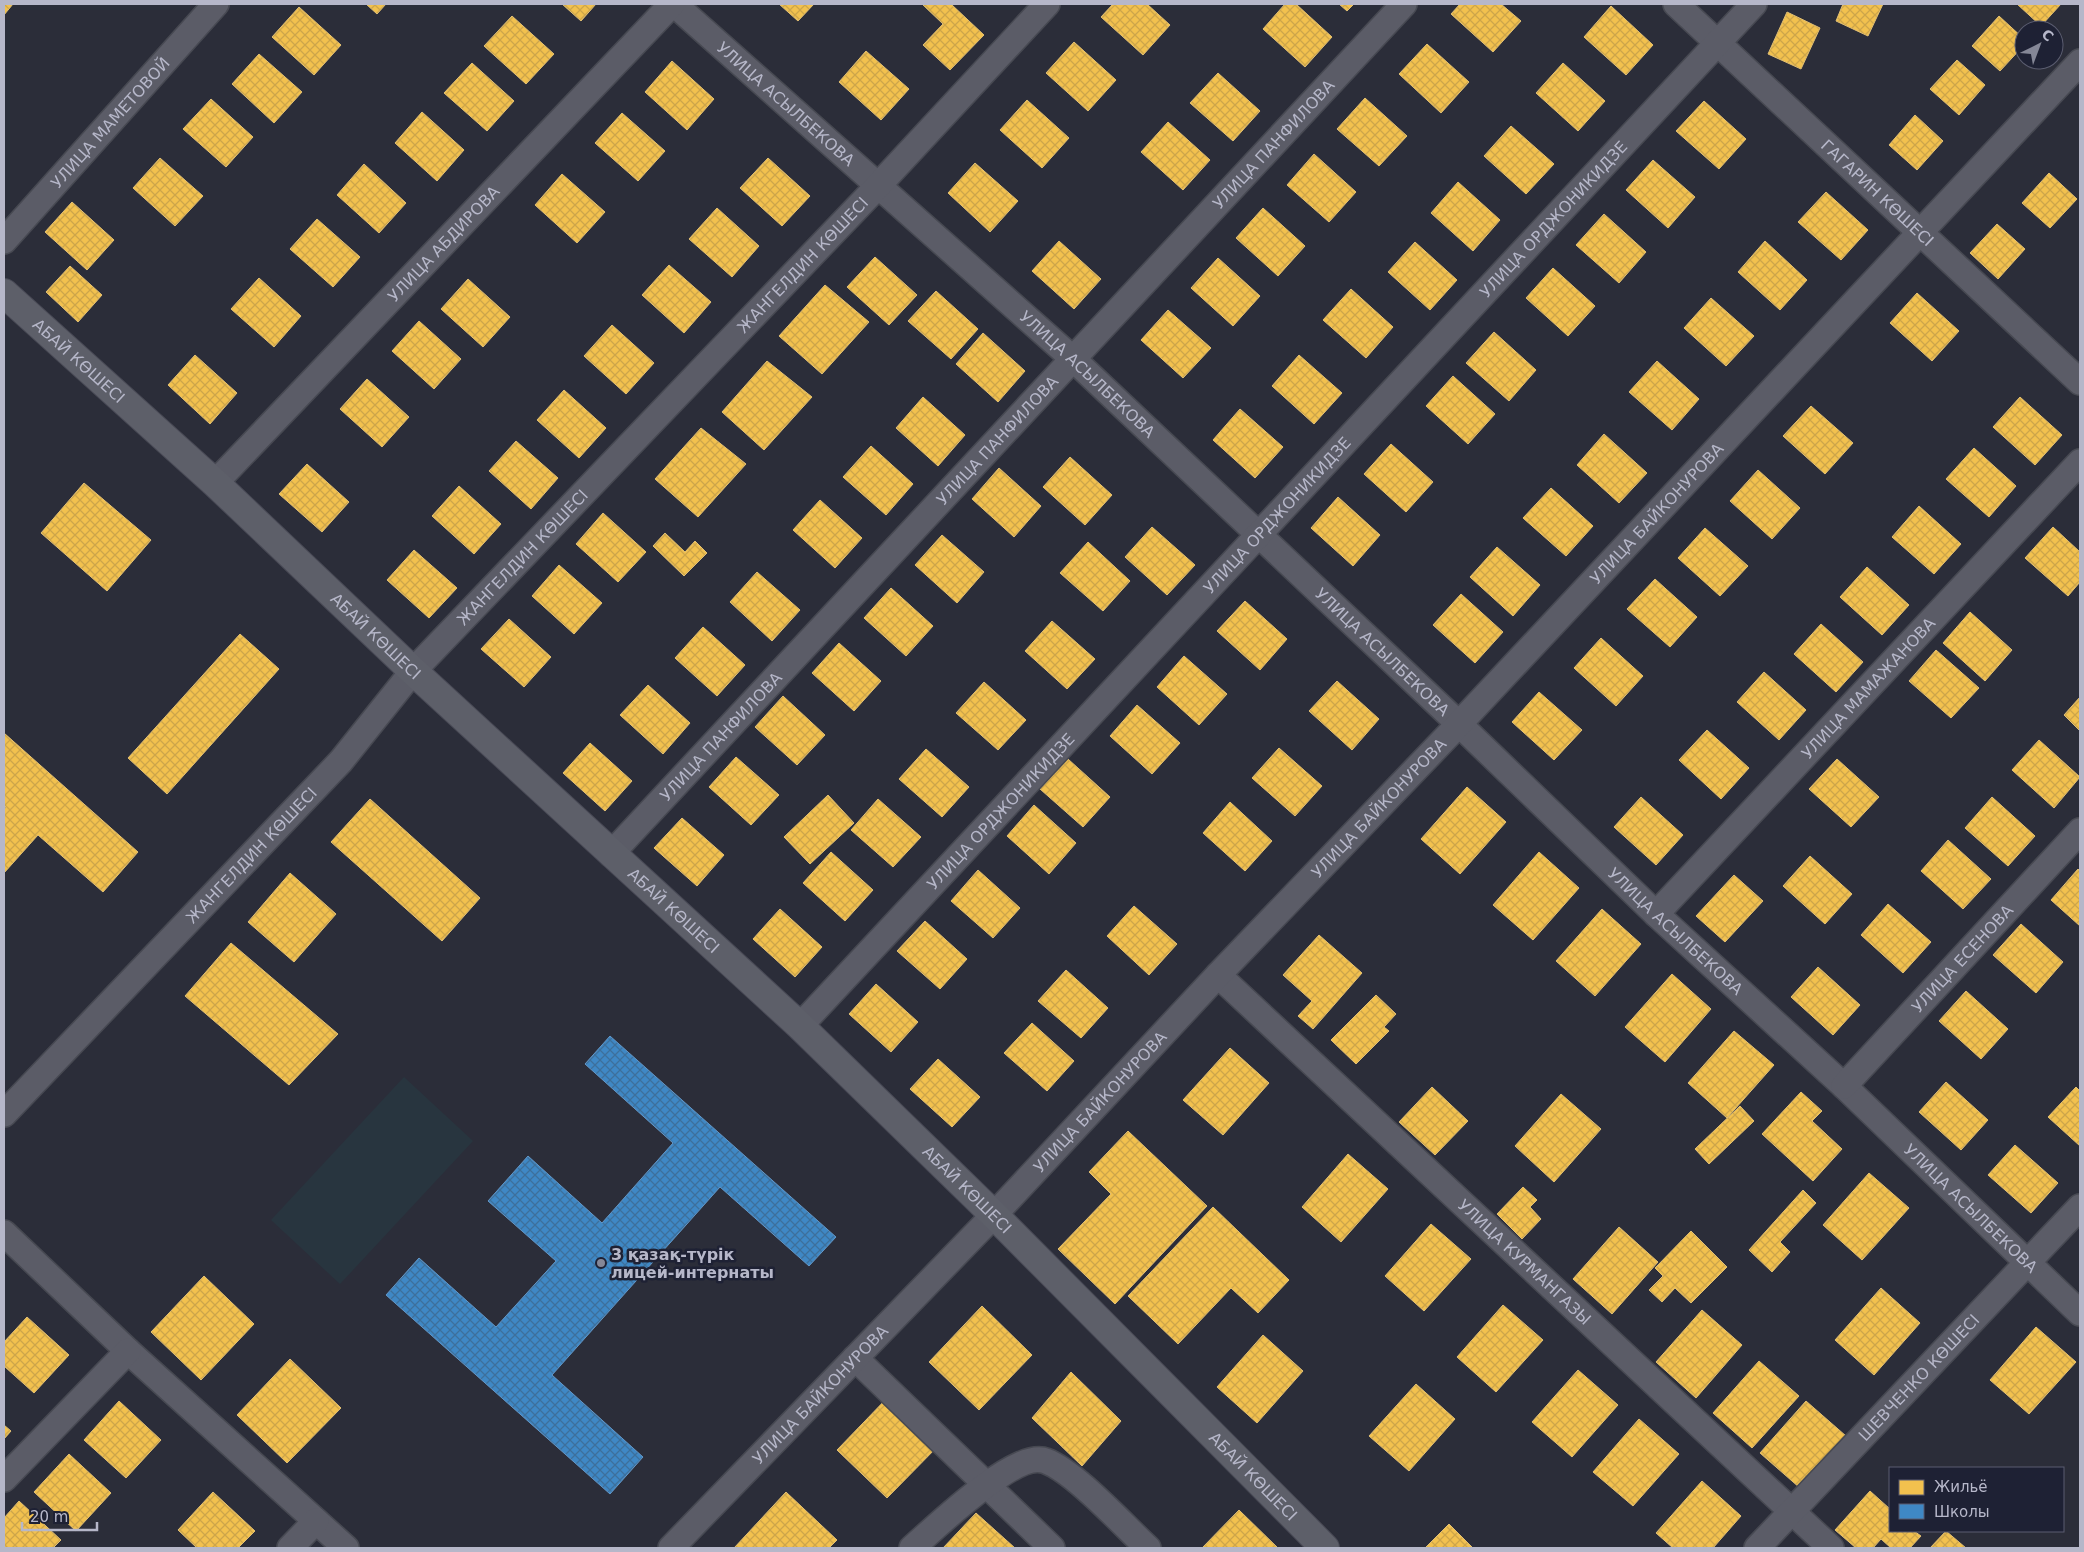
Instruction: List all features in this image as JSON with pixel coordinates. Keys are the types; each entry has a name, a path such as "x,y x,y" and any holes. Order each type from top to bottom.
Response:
{"main road":[{"name":"АБАЙ КӨШЕСІ","path":"4,293 215,483 413,671 800,1026 994,1215 1325,1548"}],"street":[{"name":"УЛИЦА МАМЕТОВОЙ","path":"4,241 216,4"},
{"name":"УЛИЦА АСЫЛБЕКОВА","path":"673,4 877,187 1072,358 1459,724 1656,914 1844,1086 2080,1313"},
{"name":"УЛИЦА АБДИРОВА","path":"215,483 673,4"},
{"name":"ЖАНГЕЛДИН КӨШЕСІ","path":"4,1114 342,761 413,671 877,187 1047,4"},
{"name":"УЛИЦА ПАНФИЛОВА","path":"611,854 1404,4"},
{"name":"ГАГАРИН КӨШЕСІ","path":"1676,4 1922,232 2080,382"},
{"name":"УЛИЦА ОРДЖОНИКИДЗЕ","path":"800,1026 1754,4"},
{"name":"УЛИЦА БАЙКОНУРОВА","path":"671,1548 994,1215 1218,975 1459,724 2080,62"},
{"name":"УЛИЦА МАМАЖАНОВА","path":"1656,914 2080,462"},
{"name":"УЛИЦА ЕСЕНОВА","path":"1844,1086 2080,831"},
{"name":"УЛИЦА КУРМАНГАЗЫ","path":"1218,975 1831,1548"},
{"name":"ШЕВЧЕНКО КӨШЕСІ","path":"1757,1548 2080,1207"},
{"path":"4,1233 128,1350 346,1548"},
{"path":"4,1479 128,1350"},
{"path":"855,1358 1052,1548"},
{"path":"912,1548 987,1484 1022,1461 1045,1460 1069,1474 1148,1548"},
{"path":"290,1548 316,1521"}],"shaded area":[{"path":"404,1077 473,1141 340,1284 271,1220"}],"building: Жильё":[{"path":"4,4 13,4 4,15"},
{"path":"366,4 386,4 377,14"},
{"path":"562,4 596,4 581,21"},
{"path":"779,4 814,4 798,21"},
{"path":"922,4 951,4 984,35 950,70 923,45 943,24"},
{"path":"1113,4 1147,4 1170,25 1143,55 1101,17"},
{"path":"1285,4 1296,4 1332,37 1305,67 1263,29"},
{"path":"1339,4 1354,4 1347,11"},
{"path":"1460,4 1501,4 1521,21 1493,52 1451,14"},
{"path":"1843,4 1883,4 1868,36 1836,21"},
{"path":"2017,4 2061,4 2046,20 2034,20"},
{"path":"1611,6 1653,45 1626,75 1584,37"},
{"path":"299,7 341,45 314,75 272,37"},
{"path":"1787,12 1820,28 1801,69 1768,54"},
{"path":"512,16 554,54 526,84 484,46"},
{"path":"1999,16 2014,30 2014,56 2000,71 1972,46"},
{"path":"1074,42 1116,80 1088,111 1046,73"},
{"path":"1427,44 1469,82 1441,113 1399,74"},
{"path":"866,51 909,89 881,120 839,82"},
{"path":"259,54 302,92 274,123 232,84"},
{"path":"1957,60 1985,85 1959,115 1930,89"},
{"path":"672,61 714,99 687,130 645,92"},
{"path":"472,63 514,101 487,131 444,93"},
{"path":"1563,63 1605,101 1578,131 1536,93"},
{"path":"1218,73 1260,111 1233,141 1190,103"},
{"path":"1365,98 1407,136 1379,166 1337,129"},
{"path":"211,99 253,137 226,167 183,129"},
{"path":"1027,100 1069,138 1042,168 1000,130"},
{"path":"1704,101 1746,139 1719,169 1676,131"},
{"path":"422,112 464,150 437,181 395,143"},
{"path":"622,113 665,151 638,181 595,143"},
{"path":"1915,115 1943,141 1917,170 1889,145"},
{"path":"1168,122 1210,160 1183,190 1141,152"},
{"path":"1511,126 1554,164 1526,194 1484,156"},
{"path":"1314,154 1356,192 1329,222 1287,185"},
{"path":"160,158 203,196 175,226 133,188"},
{"path":"768,158 810,196 782,226 740,188"},
{"path":"1653,160 1695,197 1668,228 1626,190"},
{"path":"975,163 1018,201 990,232 948,193"},
{"path":"364,164 406,203 379,233 337,195"},
{"path":"2049,173 2077,199 2050,228 2022,203"},
{"path":"562,174 605,212 577,243 535,205"},
{"path":"1458,182 1500,220 1473,251 1431,213"},
{"path":"1826,192 1868,230 1841,260 1798,222"},
{"path":"72,202 114,240 87,270 45,232"},
{"path":"717,208 759,246 732,277 689,239"},
{"path":"1263,208 1305,246 1278,276 1236,238"},
{"path":"1604,214 1646,252 1619,283 1576,245"},
{"path":"317,219 360,257 333,287 290,249"},
{"path":"1997,224 2025,249 1998,279 1970,253"},
{"path":"1059,241 1101,279 1074,309 1032,271"},
{"path":"1765,241 1807,280 1780,310 1738,272"},
{"path":"1415,242 1457,280 1430,310 1388,272"},
{"path":"875,257 917,295 889,325 847,287"},
{"path":"1218,258 1260,296 1233,326 1191,288"},
{"path":"669,265 711,302 684,333 642,295"},
{"path":"70,266 102,295 78,322 46,292"},
{"path":"1553,268 1595,306 1568,336 1526,298"},
{"path":"259,278 301,316 274,347 231,309"},
{"path":"468,279 510,317 483,347 441,309"},
{"path":"825,285 869,322 822,374 779,336"},
{"path":"1351,289 1393,327 1366,358 1323,320"},
{"path":"936,291 978,329 951,359 908,321"},
{"path":"1917,293 1959,331 1932,361 1890,323"},
{"path":"1711,298 1754,336 1726,366 1684,328"},
{"path":"1168,310 1211,348 1183,378 1141,340"},
{"path":"419,321 461,359 434,389 392,351"},
{"path":"612,325 654,363 626,394 584,356"},
{"path":"1494,332 1536,370 1509,401 1466,363"},
{"path":"983,333 1025,371 998,402 956,364"},
{"path":"195,355 237,393 210,424 168,385"},
{"path":"1299,355 1342,393 1314,424 1272,386"},
{"path":"767,361 812,397 764,450 722,412"},
{"path":"1657,361 1699,399 1672,430 1629,392"},
{"path":"1453,376 1495,414 1468,444 1426,406"},
{"path":"367,379 409,417 382,447 340,409"},
{"path":"564,390 606,428 579,458 537,420"},
{"path":"923,397 965,435 938,466 896,428"},
{"path":"2020,397 2062,435 2035,465 1993,427"},
{"path":"1811,406 1853,443 1825,474 1783,436"},
{"path":"1240,409 1283,447 1255,478 1213,440"},
{"path":"701,428 746,464 698,517 655,479"},
{"path":"1604,434 1647,473 1619,503 1577,465"},
{"path":"516,441 558,478 531,509 489,471"},
{"path":"1391,444 1433,482 1406,512 1364,474"},
{"path":"871,446 913,484 886,515 843,477"},
{"path":"1974,448 2016,486 1989,517 1946,479"},
{"path":"1070,457 1112,495 1085,525 1043,487"},
{"path":"307,464 349,502 322,532 279,494"},
{"path":"999,468 1041,506 1014,537 972,499"},
{"path":"1758,470 1800,508 1772,539 1730,501"},
{"path":"84,483 151,540 107,591 41,533"},
{"path":"459,486 501,524 474,554 432,516"},
{"path":"1551,488 1593,526 1566,556 1523,518"},
{"path":"1338,497 1380,535 1353,566 1311,528"},
{"path":"820,500 862,538 835,568 793,530"},
{"path":"1919,506 1961,544 1934,574 1892,537"},
{"path":"603,513 646,552 618,582 576,544"},
{"path":"1152,527 1195,565 1167,595 1125,557"},
{"path":"2053,527 2080,552 2080,582 2068,596 2025,558"},
{"path":"1705,528 1748,566 1720,596 1678,558"},
{"path":"665,533 685,552 695,541 707,553 684,576 653,546"},
{"path":"942,535 984,572 957,603 915,565"},
{"path":"1088,542 1130,581 1103,611 1060,573"},
{"path":"1497,547 1540,585 1513,616 1470,577"},
{"path":"414,550 457,588 429,618 387,580"},
{"path":"559,565 602,603 574,634 532,596"},
{"path":"1867,567 1909,605 1882,635 1840,597"},
{"path":"757,572 800,610 772,641 730,602"},
{"path":"1655,579 1697,617 1670,647 1627,609"},
{"path":"891,588 933,626 906,656 864,618"},
{"path":"1461,594 1503,632 1475,663 1433,625"},
{"path":"1245,601 1287,639 1260,670 1217,631"},
{"path":"1970,612 2012,650 1985,681 1943,643"},
{"path":"509,619 551,657 524,687 481,649"},
{"path":"1052,621 1095,659 1067,689 1025,651"},
{"path":"1821,624 1863,662 1836,692 1794,654"},
{"path":"703,627 745,665 717,696 675,658"},
{"path":"240,634 279,669 167,794 128,758"},
{"path":"1601,638 1643,676 1616,706 1574,668"},
{"path":"839,643 881,681 854,711 812,673"},
{"path":"1936,650 1979,688 1951,718 1909,681"},
{"path":"1184,656 1227,694 1199,725 1157,687"},
{"path":"1764,672 1806,710 1779,740 1737,702"},
{"path":"1337,681 1379,719 1352,750 1309,711"},
{"path":"984,682 1026,720 998,750 956,713"},
{"path":"648,685 690,723 663,754 620,715"},
{"path":"1539,692 1582,730 1554,760 1512,722"},
{"path":"783,696 825,735 797,765 755,727"},
{"path":"2080,697 2080,731 2064,715"},
{"path":"1137,705 1180,743 1152,774 1110,736"},
{"path":"1707,730 1749,768 1721,799 1679,760"},
{"path":"4,733 138,852 103,892 38,835 4,873 4,810 6,807 4,805"},
{"path":"2039,740 2080,777 2054,808 2012,770"},
{"path":"590,743 632,781 605,811 563,773"},
{"path":"1279,748 1322,786 1295,816 1252,778"},
{"path":"926,749 969,787 942,817 899,779"},
{"path":"736,757 779,795 751,825 709,787"},
{"path":"1068,759 1110,797 1083,827 1040,789"},
{"path":"1837,759 1879,797 1851,827 1809,789"},
{"path":"1467,787 1506,822 1460,874 1421,839"},
{"path":"828,795 854,823 810,864 784,837"},
{"path":"1641,797 1683,835 1656,865 1614,827"},
{"path":"1992,797 2035,836 2008,866 1965,828"},
{"path":"370,799 480,898 442,941 331,842"},
{"path":"878,799 921,837 893,867 851,830"},
{"path":"1230,802 1272,841 1245,871 1203,833"},
{"path":"1034,805 1076,843 1049,874 1007,836"},
{"path":"682,818 724,855 697,886 654,848"},
{"path":"1948,840 1991,879 1963,909 1921,871"},
{"path":"831,852 873,890 845,921 803,883"},
{"path":"1539,852 1579,888 1533,940 1493,905"},
{"path":"1810,856 1852,894 1825,924 1783,886"},
{"path":"2078,869 2080,871 2080,926 2051,900"},
{"path":"978,870 1020,908 993,938 951,901"},
{"path":"290,873 336,914 294,962 248,922"},
{"path":"1734,875 1763,901 1725,942 1696,916"},
{"path":"1888,904 1931,942 1903,973 1861,935"},
{"path":"1134,906 1177,944 1149,975 1107,936"},
{"path":"780,909 822,947 795,977 753,939"},
{"path":"1602,909 1641,944 1595,996 1556,961"},
{"path":"925,921 967,959 940,989 897,951"},
{"path":"2021,924 2063,962 2036,993 1993,955"},
{"path":"1319,935 1362,973 1313,1029 1298,1016 1312,1001 1283,975"},
{"path":"231,943 338,1034 289,1085 185,996"},
{"path":"1818,967 1860,1005 1833,1035 1791,997"},
{"path":"1066,970 1108,1008 1081,1038 1038,1001"},
{"path":"1672,974 1711,1009 1665,1062 1625,1027"},
{"path":"876,984 918,1022 891,1052 849,1014"},
{"path":"1966,991 2008,1029 1981,1059 1939,1021"},
{"path":"1376,995 1396,1014 1384,1027 1389,1031 1356,1064 1331,1040"},
{"path":"1032,1023 1074,1061 1047,1091 1004,1053"},
{"path":"1734,1031 1774,1065 1727,1118 1688,1083"},
{"path":"1230,1048 1269,1083 1223,1135 1183,1100"},
{"path":"938,1059 980,1097 952,1127 910,1089"},
{"path":"1946,1082 1988,1120 1961,1150 1919,1112"},
{"path":"1432,1087 1468,1121 1435,1155 1399,1122"},
{"path":"2076,1087 2080,1091 2080,1146 2048,1117"},
{"path":"1801,1092 1822,1111 1812,1121 1842,1149 1813,1181 1762,1134"},
{"path":"1561,1094 1601,1129 1554,1182 1515,1146"},
{"path":"1740,1106 1754,1121 1709,1164 1695,1149"},
{"path":"1128,1131 1207,1206 1115,1304 1058,1249 1111,1194 1089,1172"},
{"path":"2015,1145 2058,1183 2031,1213 1988,1175"},
{"path":"1348,1154 1388,1189 1341,1242 1302,1207"},
{"path":"1869,1173 1909,1208 1862,1260 1823,1225"},
{"path":"1523,1187 1537,1200 1530,1207 1541,1219 1522,1239 1497,1214"},
{"path":"1803,1190 1816,1203 1780,1242 1790,1252 1772,1272 1749,1250"},
{"path":"1213,1207 1289,1280 1258,1313 1231,1288 1178,1344 1128,1296"},
{"path":"1431,1224 1471,1259 1424,1311 1385,1276"},
{"path":"1619,1227 1658,1262 1612,1314 1573,1279"},
{"path":"1691,1231 1727,1267 1691,1303 1675,1288 1662,1302 1649,1290 1663,1276 1655,1268"},
{"path":"204,1276 254,1324 201,1380 151,1332"},
{"path":"1881,1288 1920,1323 1874,1375 1835,1340"},
{"path":"1503,1305 1543,1340 1496,1392 1457,1357"},
{"path":"982,1306 1032,1355 979,1410 929,1362"},
{"path":"1702,1310 1742,1345 1696,1398 1656,1362"},
{"path":"27,1317 69,1355 34,1393 4,1366 4,1342"},
{"path":"2036,1327 2076,1362 2029,1414 1990,1380"},
{"path":"1263,1335 1303,1371 1257,1423 1217,1387"},
{"path":"290,1359 341,1408 287,1463 237,1415"},
{"path":"1759,1361 1799,1396 1752,1448 1713,1413"},
{"path":"1578,1370 1618,1405 1572,1457 1532,1422"},
{"path":"1071,1372 1121,1421 1082,1466 1032,1418"},
{"path":"1416,1384 1455,1419 1409,1471 1369,1436"},
{"path":"890,1395 941,1443 887,1498 837,1450"},
{"path":"119,1401 161,1440 126,1478 84,1440"},
{"path":"1806,1401 1846,1436 1800,1488 1760,1453"},
{"path":"1639,1419 1679,1454 1633,1506 1593,1472"},
{"path":"4,1425 11,1431 4,1439"},
{"path":"69,1454 111,1493 76,1531 34,1492"},
{"path":"1702,1481 1741,1516 1713,1548 1673,1548 1656,1533"},
{"path":"1870,1491 1889,1508 1889,1532 1915,1532 1921,1536 1910,1548 1891,1548 1881,1539 1873,1548 1856,1548 1835,1530"},
{"path":"213,1492 255,1531 238,1548 197,1548 178,1530"},
{"path":"786,1492 837,1540 829,1548 734,1548"},
{"path":"19,1501 61,1540 53,1548 4,1548 4,1518"},
{"path":"1239,1510 1278,1548 1202,1548"},
{"path":"976,1513 1015,1548 943,1548"},
{"path":"1449,1524 1473,1548 1425,1548"},
{"path":"1947,1532 1966,1548 1930,1548"}],"building: Школы":[{"path":"610,1036 836,1237 809,1266 720,1187 552,1375 643,1457 610,1494 386,1295 419,1258 496,1327 556,1261 488,1201 528,1156 602,1223 673,1143 585,1064"}],"place":[{"name":"3 қазақ-түрік лицей-интернаты","path":"601,1263"}]}
